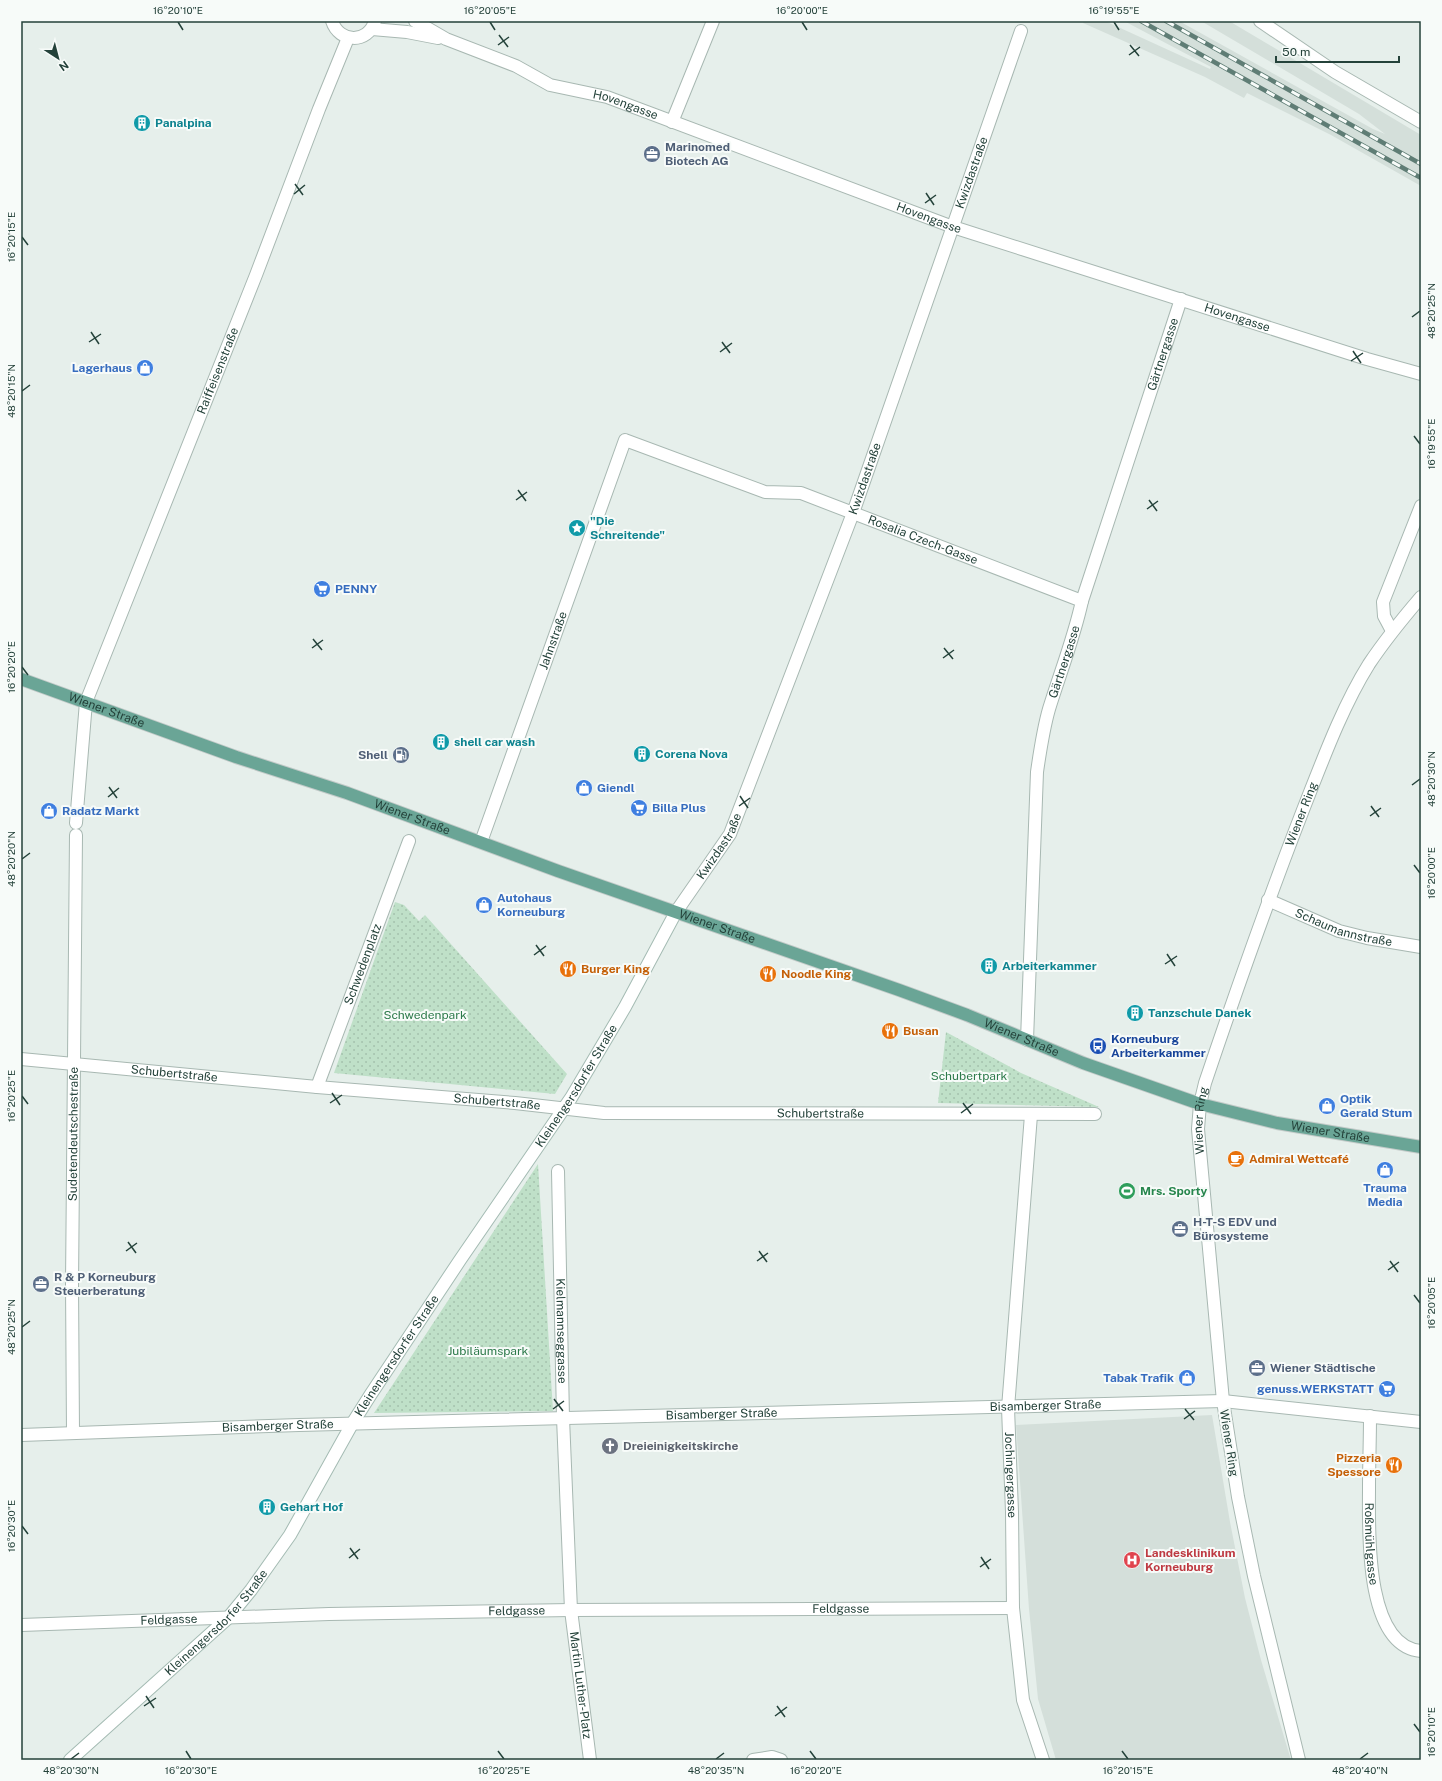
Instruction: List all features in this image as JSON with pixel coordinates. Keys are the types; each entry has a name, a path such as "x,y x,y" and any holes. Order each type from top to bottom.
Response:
{"main road":[{"name":"Wiener Straße","path":"21,679 236,757 306,779 558,871 967,1015 1083,1063 1200,1104 1277,1123 1421,1147"}],"street":[{"path":"332,21 337,31 348,38 362,37 374,25"},
{"name":"Hovengasse","path":"415,21 446,39 516,66 550,85 607,97 953,227 1367,359 1421,374"},
{"path":"672,122 713,21"},
{"path":"1260,21 1335,72 1421,122"},
{"name":"Hovengasse","path":"374,25 446,39"},
{"name":"Kwizdastraße","path":"676,912 730,834 853,513 1021,31"},
{"name":"Raiffeisenstraße","path":"86,702 127,595 253,283 318,109 348,38"},
{"name":"Gärtnergasse","path":"1026,1040 1037,772 1041,741 1049,710 1078,622 1082,601 1181,299"},
{"name":"Rosalia Czech-Gasse","path":"626,440 765,492 801,493 1082,601"},
{"name":"Jahnstraße","path":"481,842 626,440"},
{"path":"1392,632 1384,616 1383,602 1421,506"},
{"name":"Wiener Ring","path":"1300,1760 1247,1546 1223,1401 1198,1129 1200,1104 1205,1083 1268,900 1310,792 1349,701 1369,664 1392,632 1421,597"},
{"name":"Sudetendeutschestraße","path":"74,1433 72,1284 76,829 86,702"},
{"name":"Schwedenplatz","path":"317,1087 409,841"},
{"name":"Schaumannstraße","path":"1268,900 1340,931 1367,938 1421,947"},
{"name":"Kleinengersdorfer Straße","path":"70,1760 228,1618 251,1590 290,1535 352,1424 460,1260 564,1109 622,1013 676,912"},
{"name":"Schubertstraße","path":"21,1059 604,1113 1095,1114"},
{"name":"Jochingergasse","path":"1031,1115 1008,1408 1012,1512 1013,1608 1023,1700 1043,1760"},
{"name":"Kielmannseggasse","path":"558,1171 563,1418 571,1610"},
{"name":"Bisamberger Straße","path":"21,1435 563,1418 1008,1408 1223,1401 1421,1422"},
{"name":"Roßmühlgasse","path":"1370,1416 1369,1549 1372,1581 1388,1628 1398,1641 1415,1650 1421,1651"},
{"name":"Feldgasse","path":"21,1625 329,1614 571,1610 1013,1608"},
{"name":"Martin Luther-Platz","path":"571,1610 590,1760"},
{"path":"753,1760 772,1758 781,1760"}],"shaded area":[{"path":"1084,21 1105,21 1210,69 1211,67 1124,21 1179,21 1373,129 1385,134 1359,114 1201,21 1229,21 1421,135 1421,186 1331,135 1247,93 1244,98 1205,77 1083,23"},
{"name":"Landesklinikum Korneuburg","path":"1212,1415 1230,1522 1245,1598 1261,1660 1291,1760 1056,1760 1038,1699 1029,1609 1016,1425"}],"green space":[{"name":"Schwedenpark","path":"395,902 404,905 419,921 425,915 567,1074 555,1094 334,1073"},
{"name":"Schubertpark","path":"946,1032 1021,1073 1099,1107 938,1103"},
{"name":"Jubiläumspark","path":"538,1164 553,1411 374,1413"}],"railway":[{"path":"1141,21 1421,178"},
{"path":"1166,21 1421,164"}],"place":[{"name":"Panalpina","path":"142,123"},
{"name":"Marinomed Biotech AG","path":"652,154"},
{"name":"Lagerhaus","path":"145,368"},
{"name":"\"Die Schreitende\"","path":"577,528"},
{"name":"PENNY","path":"322,589"},
{"name":"shell car wash","path":"441,742"},
{"name":"Corena Nova","path":"642,754"},
{"name":"Shell","path":"401,755"},
{"name":"Giendl","path":"584,788"},
{"name":"Billa Plus","path":"639,808"},
{"name":"Radatz Markt","path":"49,811"},
{"name":"Autohaus Korneuburg","path":"484,905"},
{"name":"Arbeiterkammer","path":"989,966"},
{"name":"Burger King","path":"568,969"},
{"name":"Noodle King","path":"768,974"},
{"name":"Tanzschule Danek","path":"1135,1013"},
{"name":"Busan","path":"890,1031"},
{"name":"Korneuburg Arbeiterkammer","path":"1098,1046"},
{"name":"Optik Gerald Stum","path":"1327,1106"},
{"name":"Admiral Wettcafé","path":"1236,1159"},
{"name":"Trauma Media","path":"1385,1170"},
{"name":"Mrs. Sporty","path":"1127,1191"},
{"name":"H-T-S EDV und Bürosysteme","path":"1180,1229"},
{"name":"R & P Korneuburg Steuerberatung","path":"41,1284"},
{"name":"Wiener Städtische","path":"1257,1368"},
{"name":"Tabak Trafik","path":"1187,1378"},
{"name":"genuss.WERKSTATT","path":"1387,1389"},
{"name":"Dreieinigkeitskirche","path":"610,1446"},
{"name":"Pizzeria Spessore","path":"1394,1465"},
{"name":"Gehart Hof","path":"267,1507"},
{"name":"Landesklinikum Korneuburg","path":"1132,1560"}]}
